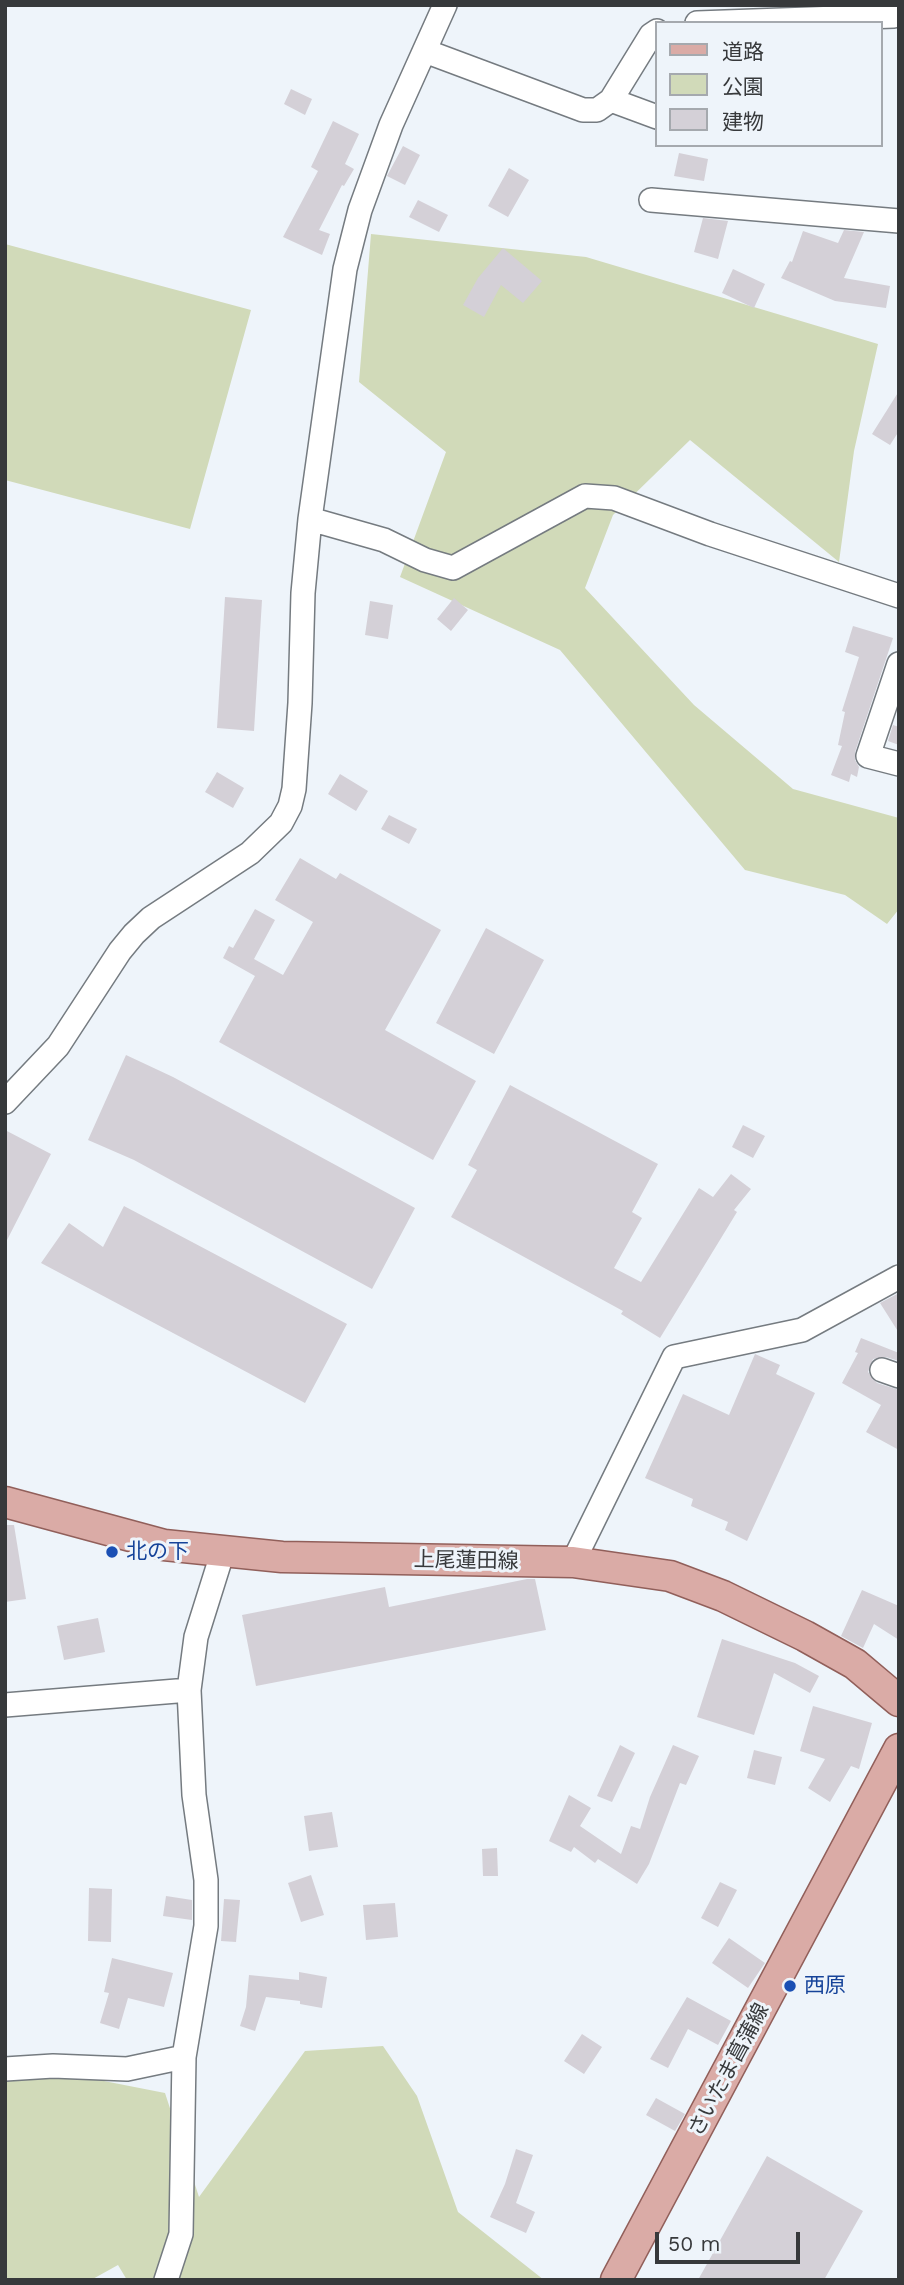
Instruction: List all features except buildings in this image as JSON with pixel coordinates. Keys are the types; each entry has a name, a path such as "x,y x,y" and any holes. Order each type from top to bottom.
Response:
{"main road":[{"name":"上尾蓮田線","path":"5,1502 164,1545 282,1557 573,1562 622,1566 670,1576 770,1617 855,1664 899,1701"},
{"name":"さいたま菖蒲線","path":"616,2280 899,1749"}],"street":[{"path":"5,1102 58,1046 134,934 151,918 250,853 275,830 286,813 294,789 303,593 310,519 345,269 360,210 391,125 445,5"},
{"path":"774,21 894,16 899,10"},
{"path":"425,51 583,110 597,110 611,100 651,34 656,32"},
{"path":"611,100 656,117"},
{"path":"651,200 899,221"},
{"path":"310,519 384,540 425,560 453,568 585,496 614,498 710,534 899,596"},
{"path":"899,664 868,756 899,764"},
{"path":"573,1562 674,1357 802,1330 899,1277"},
{"path":"166,2280 181,2234 184,2057 206,1926 206,1880 194,1795 189,1690 196,1637 223,1551"},
{"path":"5,1705 189,1690"},
{"path":"5,2069 53,2066 127,2069 184,2057"}],"green space":[{"path":"371,234 586,257 878,344 854,451 839,562 690,440 613,515 585,588 694,705 793,789 899,818 899,909 887,924 845,895 745,870 560,650 400,577 446,452 359,382"},
{"path":"5,244 251,310 190,529 5,480"},
{"path":"383,2046 417,2096 458,2212 544,2280 127,2280 118,2265 91,2280 5,2280 5,2068 58,2072 165,2093 199,2197 305,2051"}],"place":[{"name":"北の下","path":"112,1552"},
{"name":"西原","path":"790,1986"}]}
